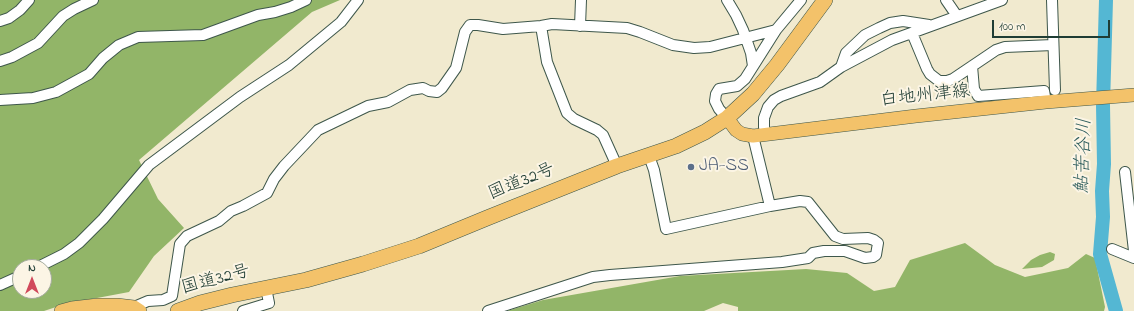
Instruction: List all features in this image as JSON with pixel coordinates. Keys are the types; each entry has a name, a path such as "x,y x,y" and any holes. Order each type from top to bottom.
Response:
{"highway":[{"name":"国道32号","path":"178,311 200,303 306,280 363,264 418,246 617,166 649,156 705,132 727,118 753,94 777,65 825,0"}],"main road":[{"name":"白地州津線","path":"727,118 736,130 742,134 759,135 1046,102 1057,96 1134,95"},
{"path":"61,311 72,308 98,305 117,305 137,309"}],"street":[{"path":"0,21 9,18 20,10 29,0"},
{"path":"0,61 12,57 38,43 63,16 93,0"},
{"path":"0,100 33,98 56,92 89,74 102,58 119,45 138,37 203,35 258,15 276,12 291,7 306,0"},
{"path":"52,260 64,254 79,243 103,219 149,165 240,97 289,65 341,22 358,0"},
{"path":"580,26 581,0"},
{"path":"727,0 736,15 746,38 751,53 753,66"},
{"path":"727,118 719,109 715,101 716,94 719,89 737,86 745,79 776,30 801,0"},
{"path":"946,0 957,16"},
{"path":"770,206 759,135 764,127 764,118 768,107 774,100 820,82 841,67 892,40 1002,0"},
{"path":"1052,0 1053,45 1057,96"},
{"path":"841,67 846,53 865,35 879,28 890,23 903,21 931,26"},
{"path":"137,309 148,301 163,300 172,296 180,244 186,236 220,221 231,211 267,193 274,179 284,166 318,130 368,106 388,102 410,90 423,88 429,91 437,92 442,88 456,68 465,32 470,26 478,25 503,29 552,24 627,28 673,45 694,48 710,47 776,30"},
{"path":"541,26 547,62 567,113 574,119 597,130 603,135 617,166"},
{"path":"912,33 930,74 939,80 947,81 953,79 996,50 1005,47 1053,45"},
{"path":"972,66 974,89 978,96 1044,91 1046,102"},
{"path":"488,311 593,277 782,262 808,258 813,253 824,251 845,251 865,258 876,255 878,243 874,240 868,238 843,239 835,236 808,202 800,201 770,206 666,229 654,170 649,156"},
{"path":"1125,172 1134,251"},
{"path":"1112,249 1134,258"},
{"path":"0,284 12,279"},
{"path":"243,311 269,302 266,288"}],"green space":[{"path":"0,0 340,0 312,12 139,160 158,199 184,228 154,256 129,292 65,304 44,311 0,311"},
{"path":"965,243 995,265 1025,277 1068,268 1086,254 1095,258 1105,307 1104,311 738,311 738,307 723,303 704,311 507,311 543,300 680,276 806,269 847,273 874,291 895,287 910,260"},
{"path":"1050,252 1055,254 1054,260 1042,267 1022,269 1031,260"}],"waterway":[{"name":"鮎苦谷川","path":"1106,0 1103,105 1103,217 1100,254 1116,311"}],"place":[{"name":"JA-SS","path":"691,167"}]}
